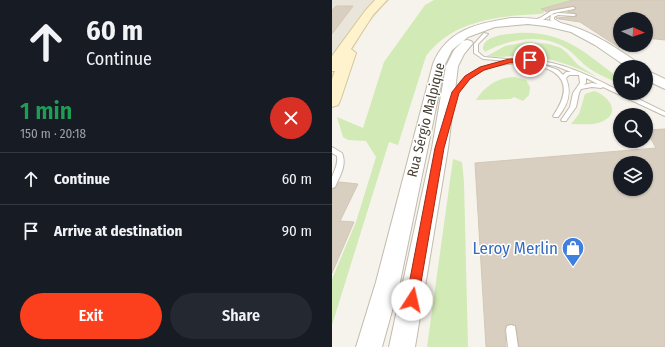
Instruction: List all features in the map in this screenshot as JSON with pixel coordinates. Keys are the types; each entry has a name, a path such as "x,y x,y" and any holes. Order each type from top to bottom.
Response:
{"main road":[{"path":"332,67 369,13 381,0"},
{"path":"332,101 356,33"}],"street":[{"name":"Rua Sérgio Malpique","path":"369,347 388,282 442,56 452,43 464,34 478,28 501,23 569,20 586,35 624,60"},
{"name":"Rua Sérgio Malpique","path":"402,347 440,148 448,83 455,58 462,47 467,42 486,34 517,28 537,28 558,32 575,38 613,65"},
{"path":"653,78 665,85"},
{"path":"653,90 665,96"}],"lane":[{"path":"529,21 542,20 551,12 574,8"},
{"path":"486,34 476,44 475,49 478,55 490,59 550,62 581,74 613,90"},
{"path":"440,148 453,98 467,77 482,69 515,60 550,68 556,71 566,83 567,96 563,107 556,116"},
{"path":"563,78 568,73 581,74"},
{"path":"564,120 573,107 576,93 584,80 581,74"},
{"path":"580,88 592,85 613,90"},
{"path":"635,100 665,114"},
{"path":"332,149 340,155 342,162 332,185"},
{"path":"511,330 513,347"}],"shaded area":[{"path":"332,0 390,0 367,25 332,85"}],"green space":[{"path":"434,0 573,0 543,8 544,13 540,14 508,16 477,22 463,27 437,44 426,56 398,145 389,142 332,325 332,279 356,222 376,157 366,141 348,140 343,137 337,117 363,128 384,62 425,5"},
{"path":"534,33 562,40 585,52 613,74 613,81 590,69 567,49 547,40 526,39 515,41 494,47 485,52 483,49 484,44 487,41 491,38 503,35"},
{"path":"527,42 549,44 561,48 578,65 597,77 571,66 544,58 487,56 505,46"},
{"path":"509,77 526,80 530,87 529,95 523,101 514,97 511,99 476,100 492,83"},
{"path":"594,91 603,95 610,103 612,112 610,116 597,123 571,124 579,114 585,94"},
{"path":"453,159 462,162 464,182 468,347 427,347"}],"building":[{"path":"573,0 665,0 665,40 653,39 653,12 613,12 613,43 580,22 556,18 577,16 575,13 567,12 575,10 576,8 574,6 547,12 541,9"},
{"path":"336,6 353,6 332,34 332,10"},
{"name":"Leroy Merlin","path":"665,129 665,347 519,347 516,326 511,324 507,325 505,330 506,347 486,347 475,163 656,148 653,143 653,130"},
{"path":"339,182 358,184 340,221 354,222 332,273 332,189 336,188"}],"place":[{"name":"Leroy Merlin","path":"573,268"}],"route":[{"path":"412,300 440,148 455,92 467,77 482,69 509,61 530,60"}]}
